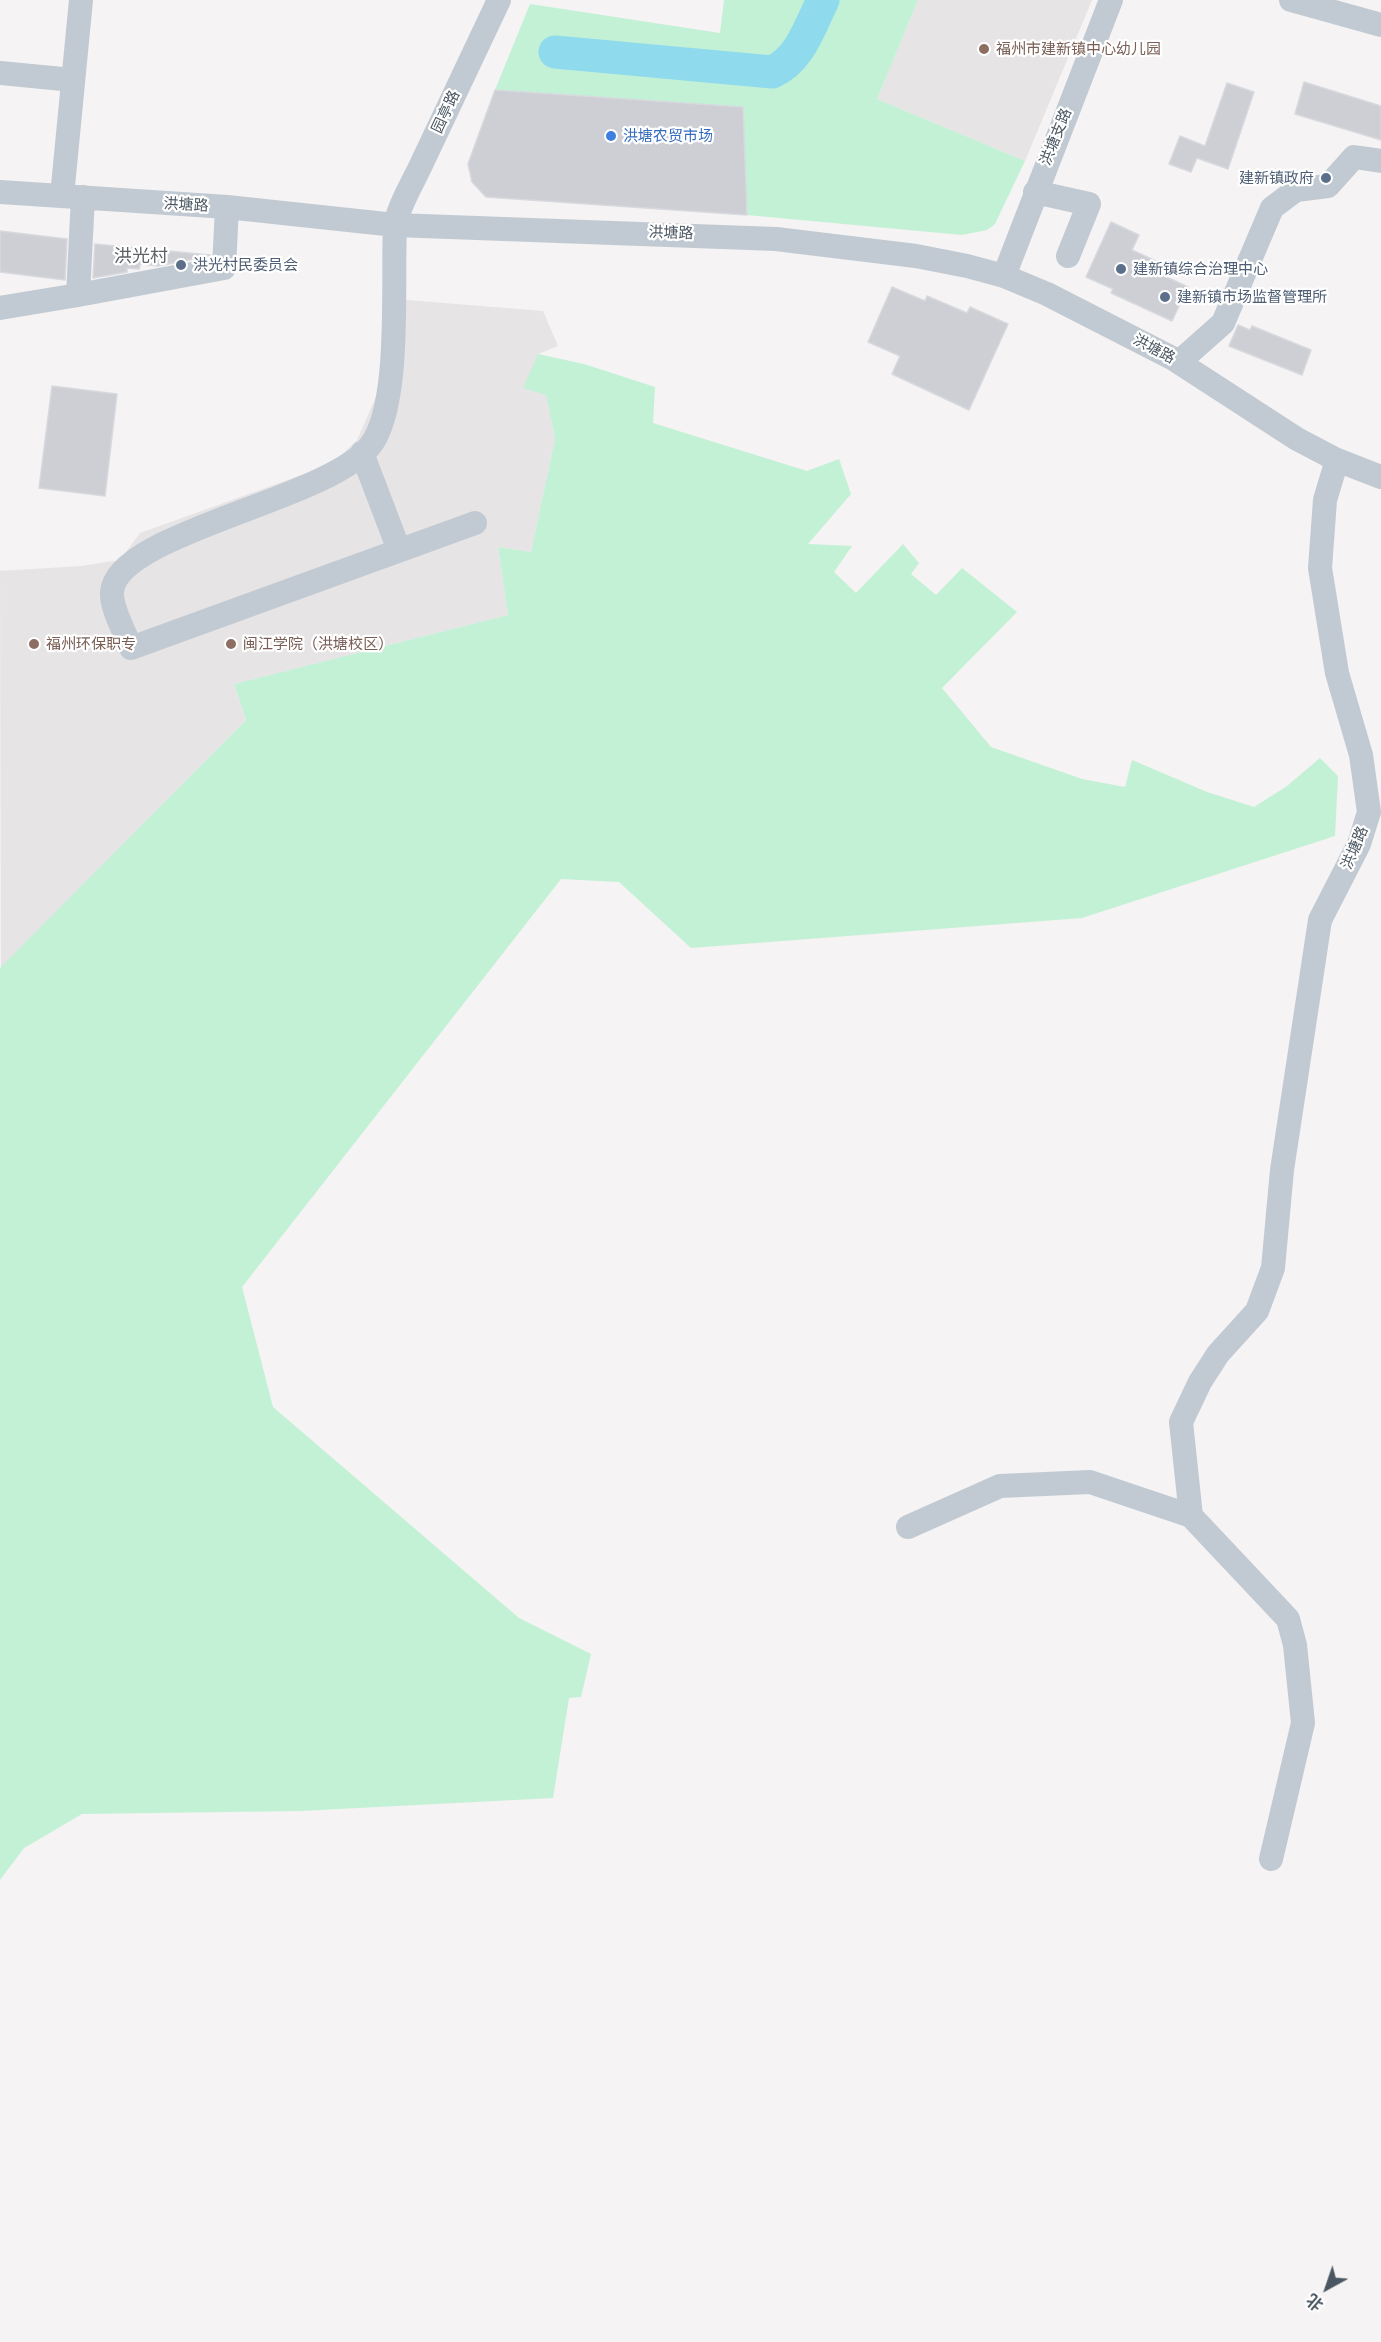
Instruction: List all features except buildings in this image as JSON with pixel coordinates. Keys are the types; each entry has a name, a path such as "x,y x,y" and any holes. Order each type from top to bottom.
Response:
{"street":[{"path":"78,295 73,196 73,80 81,0"},
{"name":"园亭路","path":"395,225 499,0"},
{"name":"洪塘支路","path":"1004,276 1111,0"},
{"path":"1291,0 1381,26"},
{"path":"0,73 73,80"},
{"path":"1179,362 1223,323 1272,208 1296,190 1328,186 1354,157 1381,161"},
{"name":"洪塘路","path":"0,192 227,207 395,225 776,238 916,256 1004,276 1047,294 1179,362 1297,439 1337,460 1381,477"},
{"path":"1035,192 1089,204 1068,256"},
{"path":"0,308 224,268 227,207"},
{"path":"395,225 395,300 387,411 376,437 363,453 334,475 153,547 122,572 112,592 113,600 131,648 475,523"},
{"path":"363,453 399,550"},
{"name":"洪塘路","path":"1191,1516 1181,1422 1200,1382 1218,1354 1257,1311 1273,1268 1282,1170 1320,920 1359,844 1369,812 1361,754 1337,673 1320,568 1325,500 1337,460"},
{"path":"908,1527 1000,1486 1090,1482 1191,1516 1288,1619 1295,1645 1303,1723 1271,1858"}],"shaded area":[{"name":"福州市建新镇中心幼儿园","path":"918,0 1092,0 1025,161 877,99"},
{"name":"闽江学院（洪塘校区）","path":"382,298 543,311 558,346 538,354 555,439 531,552 498,547 508,615 234,684 246,720 1,969 0,571 81,566 120,560 140,533 332,464 357,440 379,390 383,356"}],"green space":[{"path":"724,0 918,0 877,99 1025,161 995,224 987,230 962,235 747,215 495,90 530,4 720,33"},
{"path":"538,354 584,364 655,387 653,423 807,471 839,459 851,494 808,544 852,546 834,572 856,593 903,544 919,563 911,574 936,595 962,568 1017,612 942,688 991,747 1082,779 1125,787 1132,760 1207,792 1254,807 1287,786 1320,758 1338,776 1335,836 1082,918 691,948 619,882 561,879 242,1287 273,1407 519,1618 591,1654 581,1697 569,1698 553,1798 300,1811 82,1814 24,1848 0,1880 0,968 246,720 234,684 508,615 498,547 531,552 555,439 546,395 523,388"}],"waterway":[{"path":"555,52 772,72 782,67 797,51 823,0"}],"place":[{"name":"福州市建新镇中心幼儿园","path":"984,49"},
{"name":"洪塘农贸市场","path":"611,136"},
{"name":"建新镇政府","path":"1326,178"},
{"name":"洪光村民委员会","path":"181,265"},
{"name":"建新镇综合治理中心","path":"1121,269"},
{"name":"建新镇市场监督管理所","path":"1165,297"},
{"name":"福州环保职专","path":"34,644"},
{"name":"闽江学院（洪塘校区）","path":"231,644"}],"district":[{"name":"洪光村","path":"141,257"}]}
